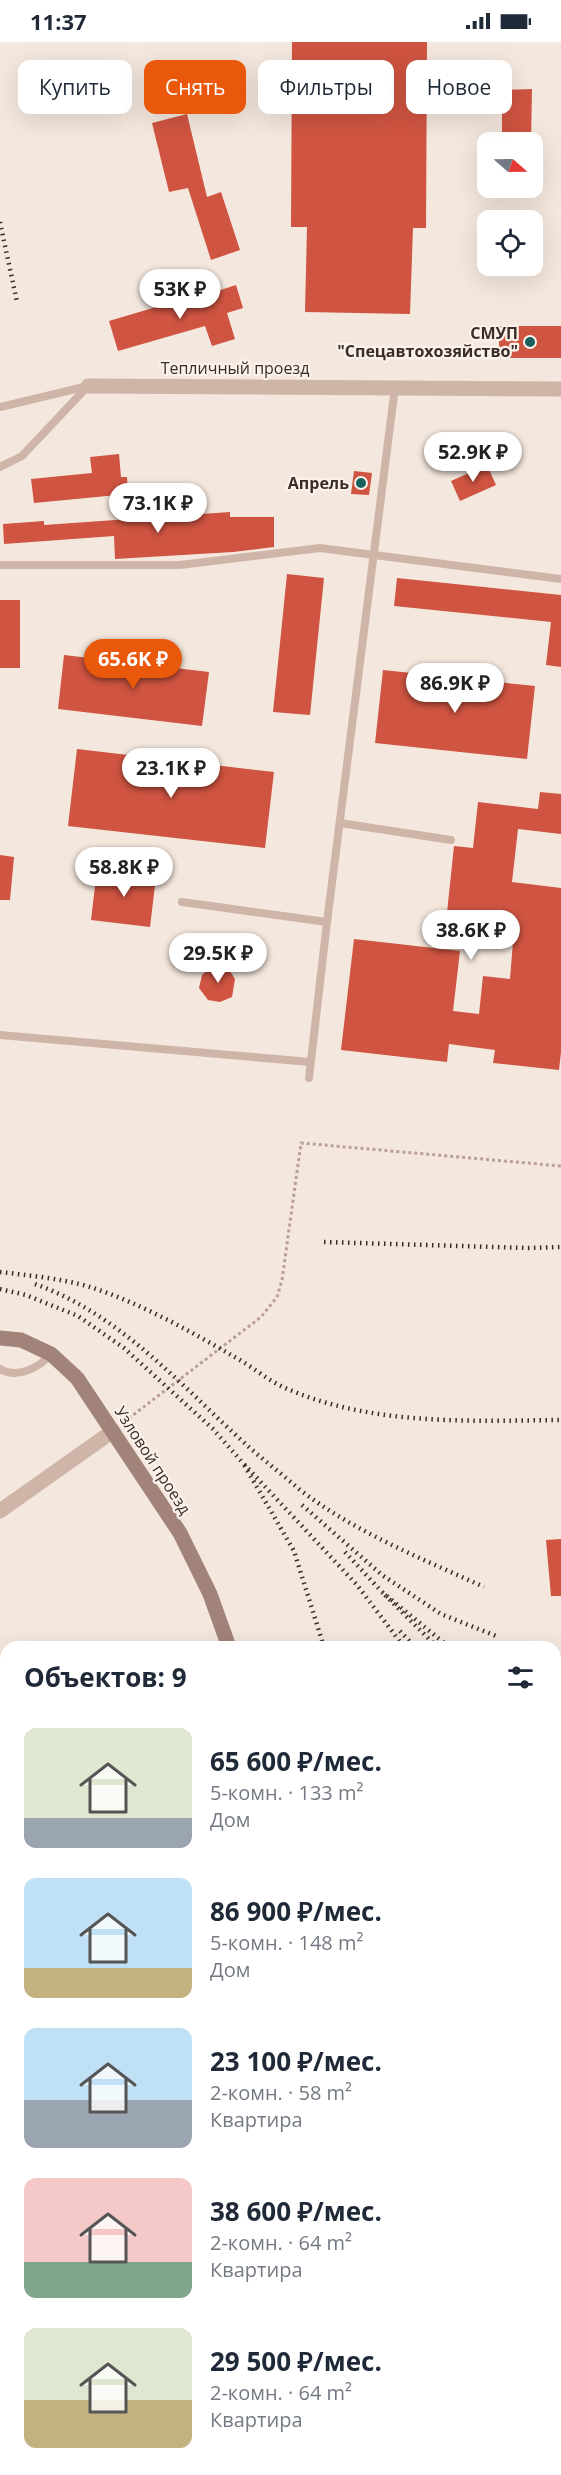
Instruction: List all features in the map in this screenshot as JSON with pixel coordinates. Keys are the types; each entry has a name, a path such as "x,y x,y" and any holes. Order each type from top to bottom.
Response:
{"street":[{"name":"Тепличный проезд","path":"88,386 395,386 561,389"},
{"name":"Узловой проезд","path":"0,1338 21,1340 51,1354 77,1378 180,1533 210,1594 227,1641"},
{"path":"0,1511 113,1431"}],"lane":[{"path":"0,407 88,386"},
{"path":"0,466 22,456 88,386"},
{"path":"309,1078 395,386"},
{"path":"0,565 180,565 320,548 561,579"},
{"path":"340,823 451,840"},
{"path":"182,902 327,922"},
{"path":"0,1035 310,1062"},
{"path":"0,1368 11,1373 27,1371 41,1365 51,1354"}],"path":[{"path":"113,1431 261,1317 277,1297 282,1280 301,1143 561,1166"}],"building":[{"path":"292,42 427,42 427,60 406,60 406,114 427,114 426,228 413,228 410,314 305,312 307,227 291,227 292,114 394,114 394,60 292,60"},
{"path":"532,89 531,132 502,132 502,114 512,114 512,90"},
{"path":"187,114 207,197 221,192 240,250 211,260 188,188 169,192 152,123"},
{"path":"236,285 243,308 227,313 235,339 212,346 205,326 118,351 109,321 183,299 184,302"},
{"name":"СМУП \"Спецавтохозяйство\"","path":"499,326 561,326 561,358 499,358"},
{"path":"119,454 121,477 127,477 128,494 34,503 31,479 92,473 90,457"},
{"path":"487,465 496,485 460,501 451,481"},
{"name":"Апрель","path":"354,471 372,473 369,495 351,494"},
{"path":"230,512 230,517 274,517 274,547 233,552 115,559 114,536 4,544 3,524 44,521 44,525"},
{"path":"287,574 324,578 310,715 273,712"},
{"path":"397,578 561,595 561,667 546,665 551,622 394,606"},
{"path":"0,600 20,600 20,668 0,668"},
{"path":"64,655 209,672 202,726 58,709"},
{"path":"383,670 535,686 527,759 375,743"},
{"path":"77,749 274,772 265,848 68,826"},
{"path":"540,792 561,794 561,834 518,829 512,882 561,888 561,1052 559,1070 493,1063 495,1050 449,1044 447,1062 341,1050 354,939 460,951 453,1011 479,1014 483,976 510,979 514,929 446,922 454,846 473,848 478,802 538,809"},
{"path":"0,855 14,857 10,900 0,900"},
{"path":"97,870 156,877 150,927 91,920"},
{"path":"215,964 227,966 235,979 232,997 220,1002 208,1000 199,988 202,975"},
{"path":"561,1539 561,1596 551,1596 546,1540"}],"railway":[{"path":"0,222 17,302"},
{"path":"324,1242 561,1247"},
{"path":"0,1272 69,1282 108,1293 182,1327 283,1387 316,1400 350,1409 385,1415 455,1420 561,1420"},
{"path":"35,1284 66,1297 96,1314 124,1334 150,1355 250,1448 320,1504 388,1543 484,1587"},
{"path":"0,1289 26,1295 78,1316 124,1348 213,1429 243,1463"},
{"path":"322,1641 294,1551 243,1463 357,1585 399,1641"},
{"path":"302,1505 382,1575 441,1614 496,1636"},
{"path":"345,1552 382,1592"},
{"path":"431,1641 382,1592 442,1641"},
{"path":"400,1631 409,1641"}],"place":[{"name":"СМУП \"Спецавтохозяйство\"","path":"530,342"},
{"name":"Апрель","path":"361,483"}]}
